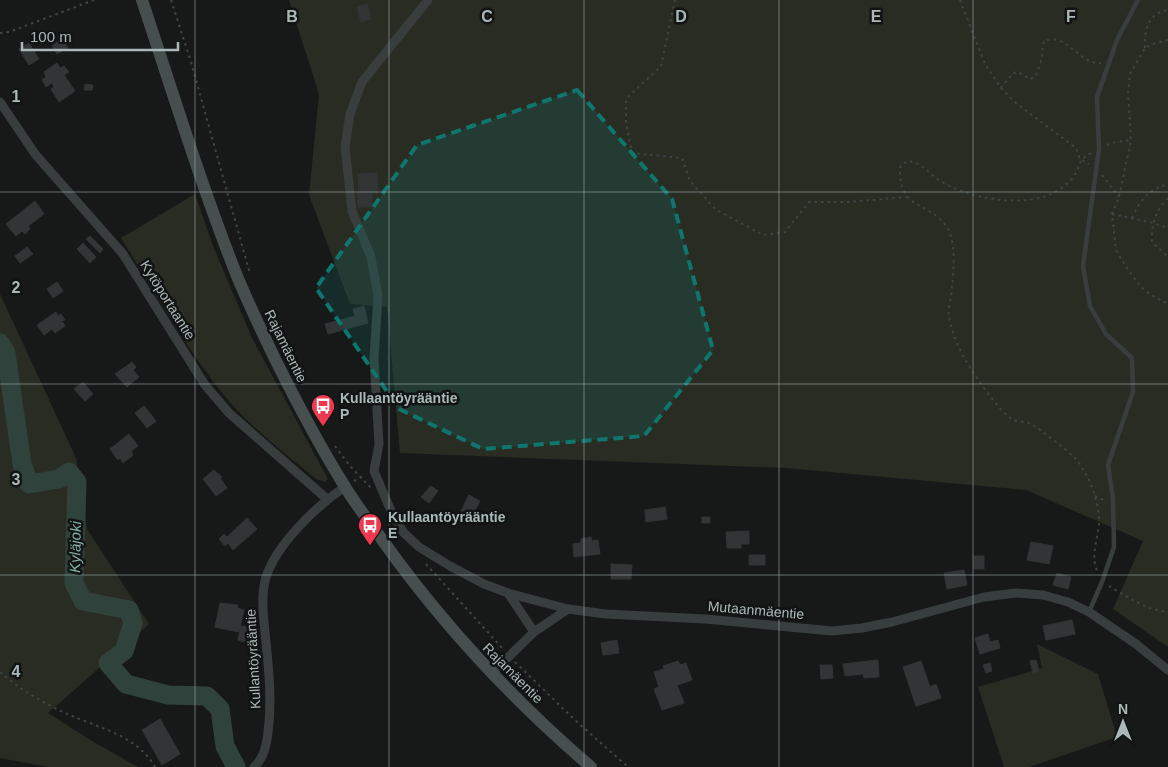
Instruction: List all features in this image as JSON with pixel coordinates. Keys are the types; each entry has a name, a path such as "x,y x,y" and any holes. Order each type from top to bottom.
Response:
{"main road":[{"name":"Rajamäentie","path":"142,0 235,272 294,398 345,486 409,577 491,674 591,767"}],"street":[{"path":"374,471 379,444 374,358 378,296 371,257 352,211 345,147 350,114 362,82 428,0"},
{"name":"Kytöportaantie","path":"0,102 35,154 123,254 205,385 229,413 327,499"},
{"name":"Mutaanmäentie","path":"374,471 380,488 399,525 419,547 484,584 508,593 568,609 606,614 705,619 832,631 862,628 984,597 1016,593 1043,595 1068,602 1089,612 1136,644 1168,670"},
{"name":"Kullantöyrääntie","path":"254,767 260,761 266,746 270,723 270,692 263,606 266,578 279,550 327,499 345,486"},
{"path":"508,593 534,632"},
{"path":"491,674 534,632 568,609"}],"lane":[{"path":"1089,612 1114,547 1113,504 1108,465 1133,392 1132,358 1106,334 1090,306 1083,266 1099,149 1097,97 1117,40 1138,0"}],"path":[{"path":"0,33 9,32 94,0"},
{"path":"171,0 191,62 250,274"},
{"path":"675,0 660,66 626,99 626,123 632,153 682,158 690,180 715,209 763,235 785,232 809,202 848,202 907,197"},
{"path":"960,0 984,64 1001,88 1018,104 1076,148 1080,159 1073,177 1054,193 1038,199 1018,202 958,190 932,176 916,162 907,161 900,167 901,188 907,197 939,220 948,229 952,239 953,274 949,315 955,339 966,362 990,396 1013,420 1030,423 1075,458 1088,477 1099,520 1093,552 1094,564 1102,582 1142,605 1158,611 1168,612"},
{"path":"1145,48 1144,33 1152,17 1160,11 1168,10"},
{"path":"1001,88 1013,73 1018,72 1030,79 1035,77 1041,62 1042,45 1045,40 1056,39 1069,45 1086,59 1097,64 1108,62"},
{"path":"1168,40 1145,48 1130,74 1128,93 1131,140 1119,197 1112,214 1116,250 1128,270 1146,291 1168,304"},
{"path":"1097,169 1119,197"},
{"path":"1132,218 1140,202 1151,192 1168,184"},
{"path":"1168,198 1161,205 1151,230 1152,242 1168,257"},
{"path":"1112,214 1153,222 1168,228"},
{"path":"332,442 350,466 371,488"},
{"path":"345,486 374,471"},
{"path":"1094,496 1113,504"},
{"path":"426,564 510,656 576,721 628,767"},
{"path":"0,672 22,690 63,712 133,742 151,760 155,767"}],"highlighted area":[{"path":"577,90 672,199 713,350 644,436 483,449 399,409 316,288 417,145"}],"shaded area":[{"path":"289,0 1168,0 1168,647 1113,609 1143,541 1026,490 786,468 400,453 387,307 350,304 309,195 319,94"},
{"path":"195,194 213,246 252,338 328,479 325,482 316,479 270,441 228,400 185,341 121,238"},
{"path":"0,294 76,458 87,529 149,624 48,713 138,767 48,767 0,758"},
{"path":"1037,644 1098,674 1117,737 1029,767 1004,767 978,687 1042,668"}],"building":[{"path":"367,4 371,19 361,22 357,7"},
{"path":"62,39 68,48 57,54 52,46"},
{"path":"29,43 39,59 29,65 19,49"},
{"path":"57,63 60,68 64,66 69,72 64,75 75,91 59,102 51,89 54,87 52,83 46,87 42,80 46,77 44,72"},
{"path":"85,84 93,85 92,90 84,90"},
{"path":"377,173 378,193 372,193 372,207 358,207 358,174"},
{"path":"35,201 44,214 28,226 30,229 25,234 22,231 16,236 6,224"},
{"path":"90,236 103,249 100,253 86,239"},
{"path":"83,243 96,257 90,263 77,249"},
{"path":"27,247 33,254 20,263 15,256"},
{"path":"57,282 63,291 53,298 47,289"},
{"path":"364,306 368,323 328,334 325,324 355,316 353,309"},
{"path":"56,312 58,316 61,314 65,320 62,321 65,326 55,333 52,329 44,335 37,325"},
{"path":"132,362 136,367 133,370 139,377 127,387 115,374"},
{"path":"83,382 93,394 85,401 74,389"},
{"path":"144,406 156,421 147,428 135,413"},
{"path":"129,434 138,446 131,451 133,455 123,463 120,458 118,460 110,449"},
{"path":"214,470 222,477 220,478 227,488 216,496 203,479"},
{"path":"431,486 438,491 429,503 421,497"},
{"path":"469,495 480,501 471,518 460,513"},
{"path":"665,507 667,519 646,522 645,510"},
{"path":"702,517 710,517 710,523 702,523"},
{"path":"247,518 257,529 233,550 228,543 225,546 219,539 224,534 227,537"},
{"path":"749,531 749,544 741,544 741,548 727,548 726,532"},
{"path":"591,537 592,541 598,540 600,554 574,557 573,544 581,543 581,539"},
{"path":"1031,542 1053,546 1049,564 1027,560"},
{"path":"749,555 765,555 765,565 749,565"},
{"path":"974,556 984,556 984,569 974,569"},
{"path":"611,564 632,565 631,579 611,579"},
{"path":"964,570 967,585 947,589 944,573"},
{"path":"1057,573 1071,577 1068,589 1053,585"},
{"path":"220,603 238,605 237,608 244,610 239,632 215,627"},
{"path":"1072,620 1075,634 1046,640 1043,626"},
{"path":"241,626 252,628 249,643 238,640"},
{"path":"988,634 990,642 998,640 1000,648 980,654 975,638"},
{"path":"617,640 619,653 603,655 601,643"},
{"path":"251,649 257,650 256,658 249,657"},
{"path":"878,660 879,677 864,678 863,674 845,676 843,664"},
{"path":"1036,660 1039,671 1033,673 1030,661"},
{"path":"678,661 680,665 686,663 692,680 677,685 684,703 662,710 654,689 659,687 654,672 664,669 663,666"},
{"path":"921,661 930,687 936,684 941,698 916,706 903,667"},
{"path":"990,663 992,671 986,673 983,665"},
{"path":"820,665 832,665 833,678 821,679"},
{"path":"160,719 180,754 162,765 142,730"}],"waterway":[{"name":"Kyläjoki","path":"0,343 6,353 22,464 29,484 59,479 69,472 77,482 74,583 83,601 129,610 133,623 124,651 108,663 126,684 168,695 207,696 220,709 225,746 236,767"}],"place":[{"name":"Kullaantöyrääntie P","path":"323,427"},
{"name":"Kullaantöyrääntie E","path":"370,546"}]}
